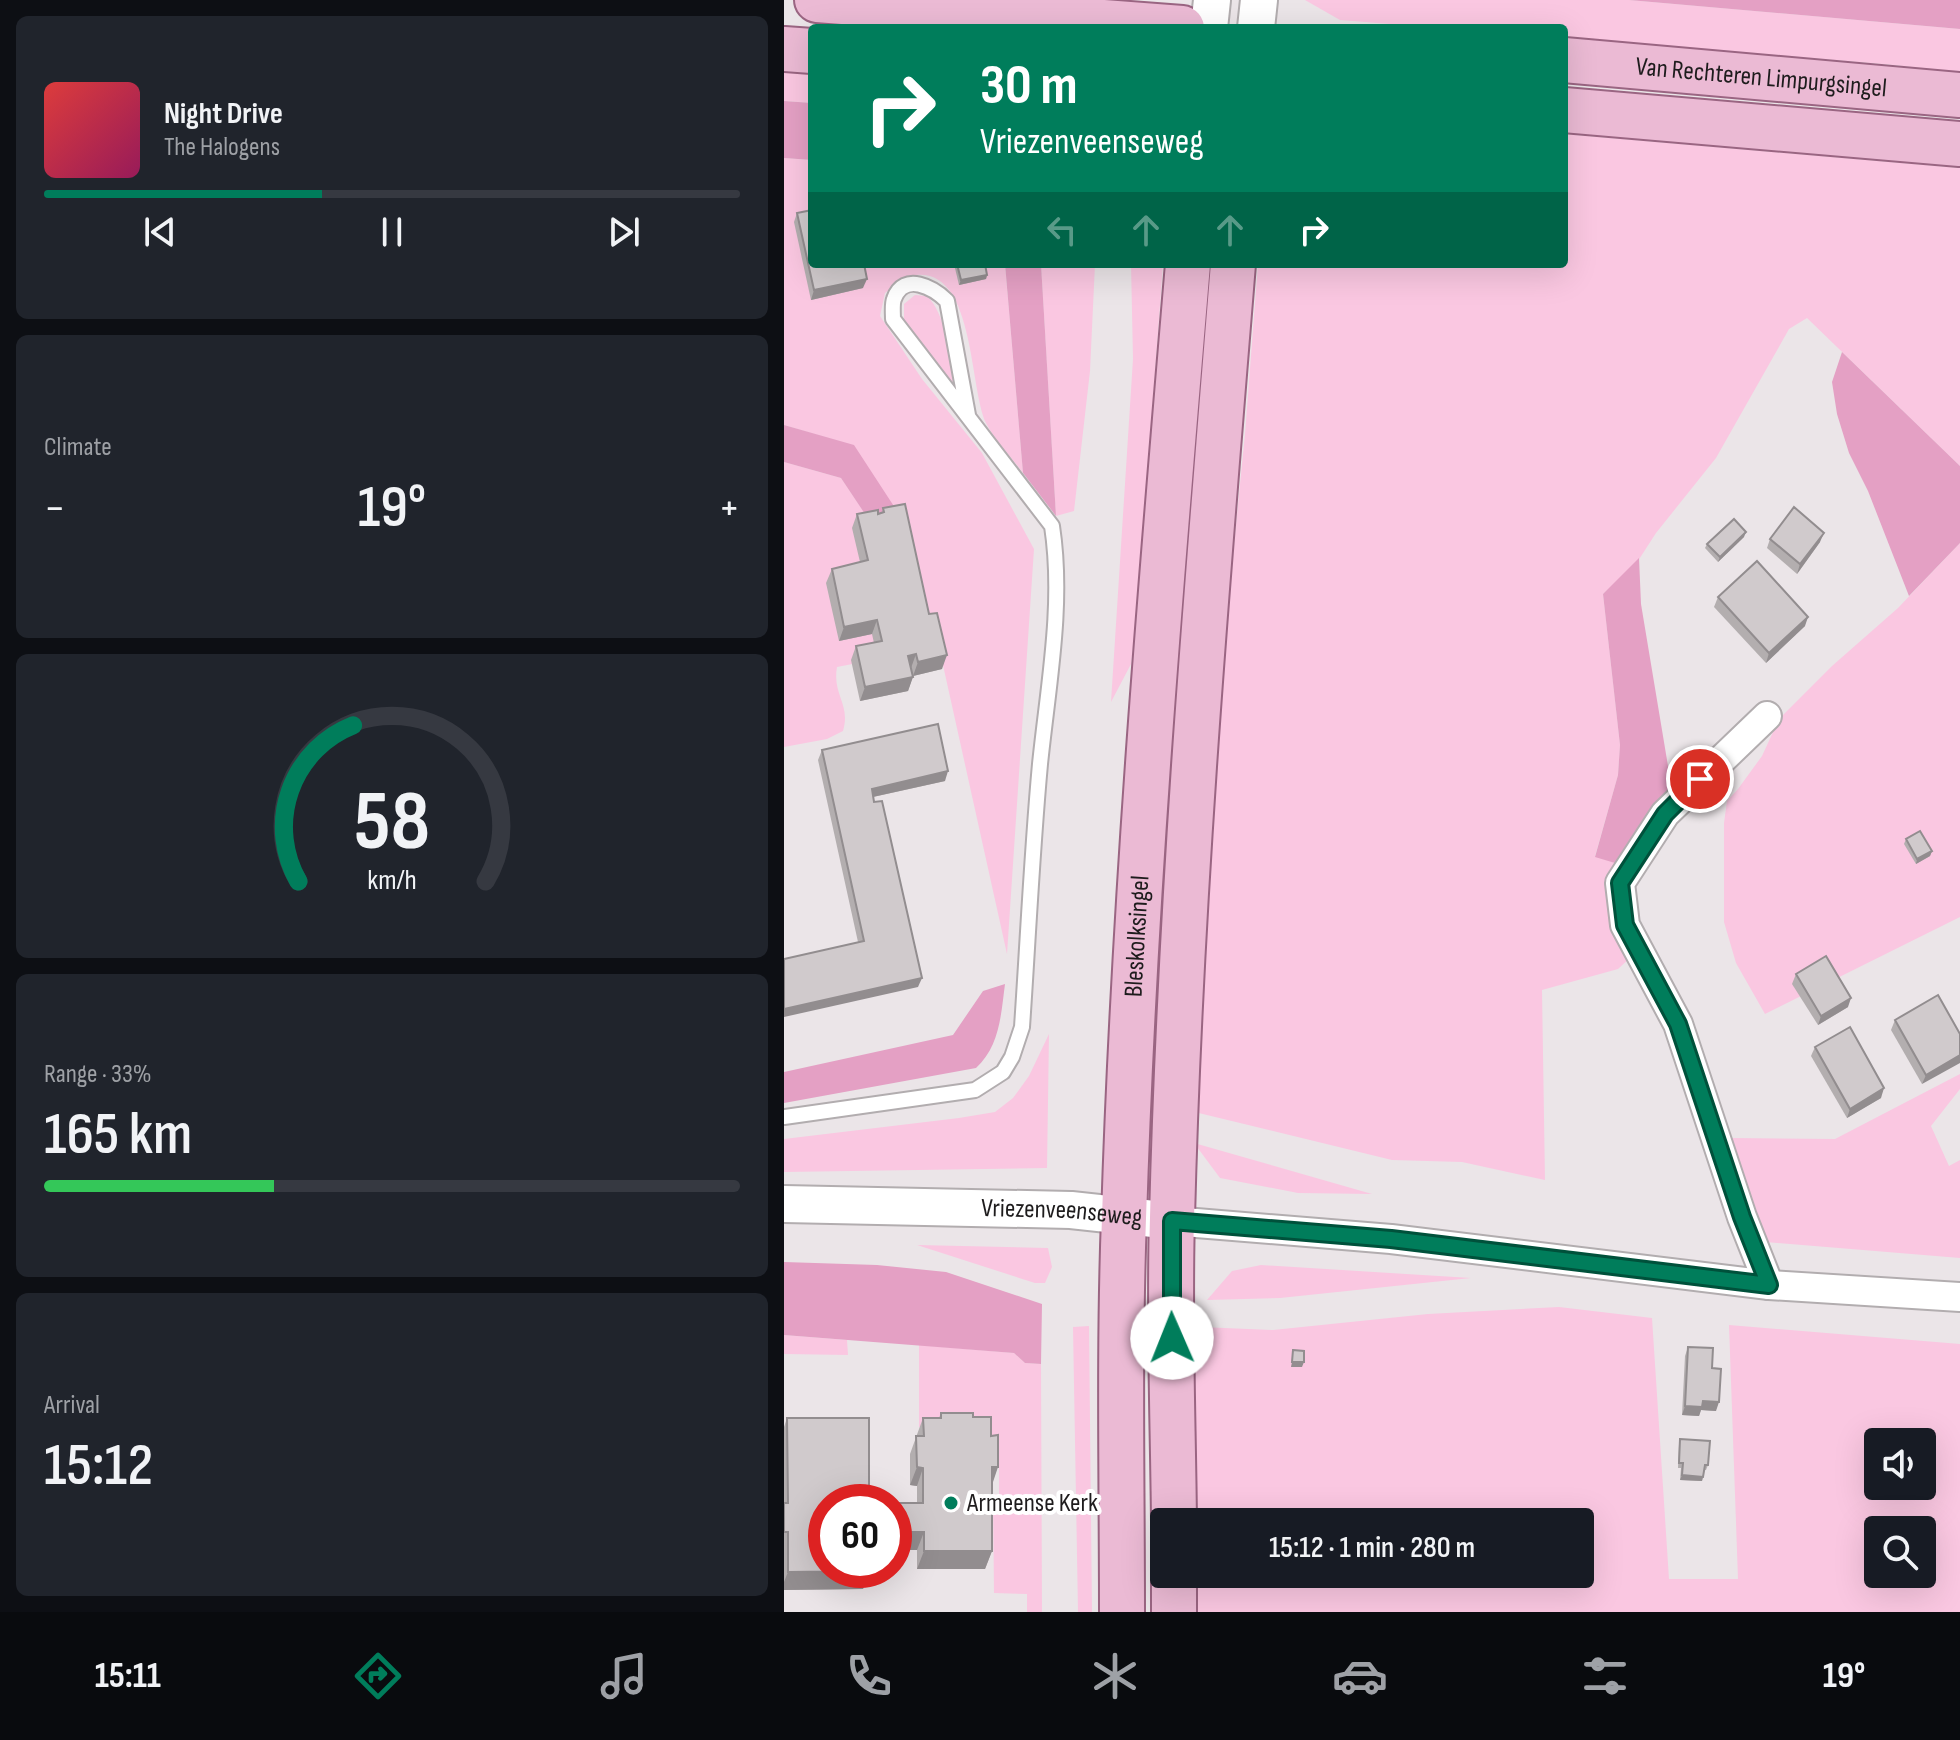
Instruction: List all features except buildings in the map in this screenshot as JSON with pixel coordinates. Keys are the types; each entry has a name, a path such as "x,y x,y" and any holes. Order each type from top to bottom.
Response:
{"main road":[{"path":"817,0 1130,24"},
{"path":"784,49 808,51"},
{"name":"Van Rechteren Limpurgsingel","path":"1568,60 1960,95"},
{"name":"Van Rechteren Limpurgsingel","path":"1568,110 1960,144"},
{"name":"Bleskolksingel","path":"1122,1612 1124,1216 1154,676 1188,268"},
{"name":"Bleskolksingel","path":"1174,1508 1172,1221 1198,683 1233,268"},
{"path":"1174,1588 1174,1612"}],"street":[{"path":"1209,24 1212,0"},
{"path":"1256,24 1259,0"},
{"path":"1767,716 1665,814 1620,883 1625,925 1678,1024 1742,1217 1769,1285"},
{"name":"Vriezenveenseweg","path":"784,1204 1048,1209 1391,1239 1769,1285 1960,1297"}],"lane":[{"path":"784,1117 975,1090 1003,1072 1012,1057 1022,1027 1039,774 1055,605 1056,556 1052,526 893,319 894,299 903,287 919,283 935,289 947,301 968,415"}],"shaded area":[{"path":"1305,0 1629,0 1960,29 1960,73 1568,38 1568,24 1390,24 1340,20"},
{"path":"1629,0 1960,0 1960,29"},
{"path":"784,68 808,70 808,103 784,101"},
{"path":"784,101 808,103 808,160 784,158"},
{"path":"1568,134 1960,168 1960,466 1807,318 1789,329 1716,458 1656,533 1636,564 1603,594 1620,745 1618,775 1595,856 1625,866 1644,945 1618,969 1542,990 1545,1180 1462,1162 1392,1160 1178,1108 1245,434 1258,268 1568,268"},
{"path":"784,158 808,160 808,268 1005,268 1023,473 986,423 967,333 960,310 949,291 935,278 912,276 885,293 880,316 922,379 982,453 1034,549 1007,954 939,647 837,667 837,685 845,714 843,731 827,739 784,747 784,462 841,478 891,552 854,446 784,425"},
{"path":"1005,268 1041,268 1056,516 1023,473"},
{"path":"1041,268 1095,268 1090,371 1074,511 1056,516"},
{"path":"1131,268 1163,268 1138,606 1131,664 1111,702 1133,359"},
{"path":"915,295 927,296 939,313 956,381 951,382 904,320 904,304"},
{"path":"1842,352 1960,466 1960,543 1909,596 1868,491 1849,453 1837,414 1832,382"},
{"path":"784,425 854,445 912,534 891,553 841,478 784,462"},
{"path":"1960,543 1960,917 1765,1014 1736,963 1724,922 1724,823 1727,801 1762,756 1779,719 1832,666 1898,608"},
{"path":"1639,558 1641,604 1673,796 1625,866 1595,857 1618,775 1620,745 1603,594"},
{"path":"1005,984 995,1040 976,1068 784,1103 784,1072 953,1035 983,991"},
{"path":"1049,1034 1047,1168 784,1172 784,1139 995,1112 1013,1098 1029,1076"},
{"path":"1960,1074 1960,1089 1931,1126 1949,1166 1960,1160 1960,1258 1766,1242 1731,1138 1835,1139"},
{"path":"1194,1143 1372,1194 1298,1193 1220,1178"},
{"path":"917,1245 1048,1248 1052,1267 1045,1283 1035,1283"},
{"path":"784,1262 877,1265 946,1272 1042,1304 1041,1364 1025,1363 1014,1353 784,1335"},
{"path":"1261,1265 1471,1278 1280,1298 1207,1300 1232,1271"},
{"path":"1559,1307 1652,1318 1669,1579 1738,1579 1729,1325 1960,1344 1960,1612 1195,1612 1196,1588 1594,1588 1594,1508 1195,1508 1195,1352 1200,1327 1273,1330 1428,1314"},
{"path":"1089,1326 1092,1612 1078,1612 1073,1327"},
{"path":"784,1335 847,1340 848,1355 784,1354"},
{"path":"919,1345 1014,1353 1025,1363 1041,1364 1042,1612 1027,1612 1027,1594 994,1593 993,1494 999,1494 999,1447 992,1446 992,1427 919,1427"}],"place":[{"name":"Armeense Kerk","path":"951,1503"}],"route":[{"path":"1172,1338 1172,1221 1391,1239 1769,1285 1742,1217 1678,1024 1625,925 1620,883 1665,814 1700,779"}]}
